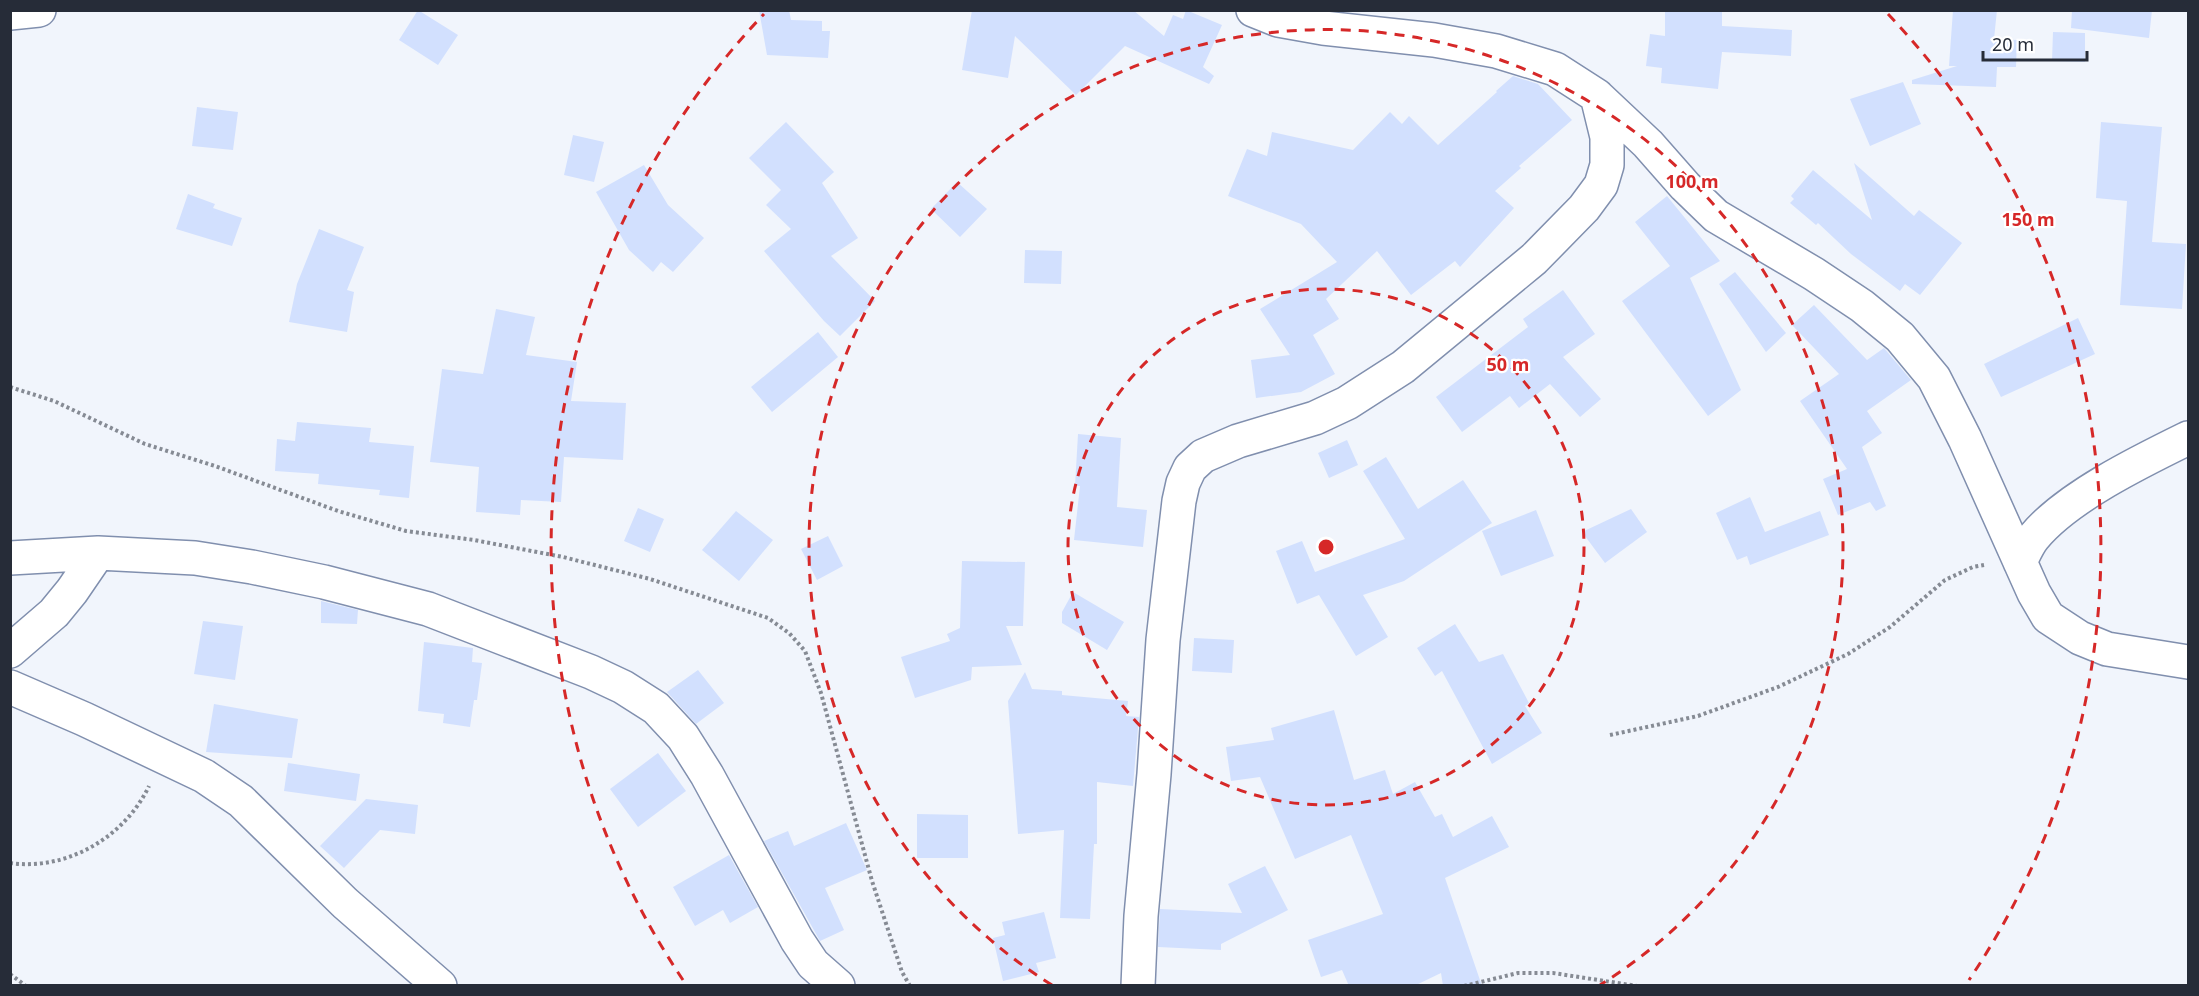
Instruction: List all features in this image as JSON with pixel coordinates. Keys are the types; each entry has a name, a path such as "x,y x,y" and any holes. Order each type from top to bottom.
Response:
{"street":[{"path":"10,13 39,10"},
{"path":"1253,10 1278,20 1368,22 1434,40 1496,51 1555,69 1597,96 1648,144 1685,186 1716,216 1814,274 1862,306 1900,337 1934,378 1965,439 2034,593 2048,617 2080,638 2107,649 2188,662"},
{"path":"1138,986 1141,916 1163,640 1179,501 1183,483 1190,468 1203,456 1221,448 1315,418 1347,403 1403,367 1534,258 1584,208 1601,185 1607,165 1607,137 1597,96"},
{"path":"2020,562 2032,539 2049,520 2123,471 2188,438"},
{"path":"10,651 54,613 98,554"},
{"path":"10,558 98,554 195,558 324,582 428,609 591,672 623,687 656,708 683,737 796,940 813,964 838,986"},
{"path":"10,687 164,755 204,776 241,801 345,903 440,986"}],"path":[{"path":"10,387 54,401 145,444 215,466 338,511 406,531 474,540 563,557 650,579 768,618 789,633 805,651 821,693 872,880 902,972 910,986"},
{"path":"1610,735 1698,716 1778,687 1848,654 1890,627 1945,580 1973,567 2000,561 2020,562"},
{"path":"10,863 36,865 54,863 76,856 102,840 130,815 147,791 164,755"},
{"path":"1464,986 1518,973 1553,973 1637,986"},
{"path":"10,974 26,986"}],"building":[{"path":"418,10 458,35 438,65 399,40"},
{"path":"759,10 789,10 791,20 822,21 822,31 830,31 828,58 767,55"},
{"path":"972,10 1133,10 1164,36 1173,15 1183,19 1186,10 1222,25 1203,67 1214,76 1209,84 1125,46 1076,95 1015,36 1008,78 962,70"},
{"path":"1665,10 1722,10 1722,26 1792,30 1791,56 1722,52 1718,89 1661,83 1662,68 1646,66 1650,34 1665,36"},
{"path":"1953,10 1997,10 1994,39 2017,40 2016,67 1997,67 1996,87 1912,84 1912,80 1957,66 1949,66"},
{"path":"2072,10 2152,10 2149,38 2071,28"},
{"path":"2053,32 2085,33 2085,62 2052,61"},
{"path":"1513,76 1538,84 1572,120 1519,166 1521,168 1495,191 1514,208 1460,267 1455,261 1411,295 1377,251 1326,299 1339,319 1313,335 1335,374 1301,392 1256,398 1251,360 1290,355 1260,309 1337,262 1301,224 1228,196 1247,149 1267,156 1272,132 1353,150 1390,112 1402,124 1409,116 1438,145"},
{"path":"1903,82 1921,124 1870,146 1850,99"},
{"path":"197,107 238,112 233,150 192,146"},
{"path":"786,122 834,172 822,183 858,238 831,256 875,301 840,336 824,321 764,251 791,229 766,205 781,190 749,158"},
{"path":"2101,122 2162,127 2152,242 2186,244 2182,309 2120,305 2127,201 2096,198"},
{"path":"573,135 604,142 594,182 564,175"},
{"path":"1854,163 1914,216 1919,210 1962,243 1920,295 1905,284 1900,291 1851,254 1818,223 1816,225 1790,203 1794,199 1791,196 1813,170 1872,220"},
{"path":"644,165 668,205 704,238 673,272 661,262 653,272 629,250 596,192"},
{"path":"957,182 987,209 960,237 931,209"},
{"path":"188,194 215,204 213,208 242,218 232,246 176,229"},
{"path":"1667,196 1720,261 1690,278 1741,390 1708,416 1622,301 1670,266 1635,222"},
{"path":"319,229 364,247 347,290 354,292 347,332 289,322 297,284"},
{"path":"1025,250 1062,251 1061,284 1024,283"},
{"path":"1735,272 1786,333 1766,352 1719,284"},
{"path":"1563,290 1595,334 1563,357 1601,399 1580,417 1550,384 1519,408 1510,396 1462,432 1436,397 1528,327 1523,319"},
{"path":"1814,305 1867,360 1884,348 1911,380 1867,411 1882,433 1862,447 1886,506 1876,511 1870,502 1838,515 1823,479 1847,469 1800,401 1839,374 1792,325"},
{"path":"496,309 535,317 526,355 577,362 571,401 626,403 623,460 564,457 561,502 521,500 520,515 476,512 479,467 430,462 442,369 483,374"},
{"path":"2078,318 2095,354 2001,397 1984,364"},
{"path":"818,332 838,357 772,412 751,387"},
{"path":"297,422 371,428 369,442 414,446 409,498 379,495 380,490 318,484 319,474 275,471 277,439 295,441"},
{"path":"1078,434 1121,438 1117,507 1147,510 1143,547 1074,540 1080,486 1075,486"},
{"path":"1347,440 1358,465 1329,478 1318,453"},
{"path":"1386,457 1418,509 1463,480 1492,523 1404,581 1363,595 1388,637 1356,656 1319,595 1297,604 1276,551 1302,541 1315,572 1405,539 1363,471"},
{"path":"1750,497 1765,532 1820,511 1829,535 1750,565 1747,556 1737,560 1716,513"},
{"path":"638,508 664,519 650,552 624,541"},
{"path":"1631,509 1647,532 1605,563 1582,532"},
{"path":"1536,510 1554,556 1501,576 1482,531"},
{"path":"736,511 773,540 739,581 702,550"},
{"path":"828,536 843,566 817,580 801,549"},
{"path":"962,561 1025,562 1023,626 1006,626 1022,665 972,667 971,680 915,698 901,657 950,641 947,634 960,628"},
{"path":"1073,592 1124,622 1107,650 1062,623 1062,612"},
{"path":"321,601 358,610 357,624 321,623"},
{"path":"203,621 243,626 235,680 194,674"},
{"path":"1455,624 1479,662 1503,654 1529,703 1525,706 1542,733 1492,764 1442,671 1435,676 1417,648"},
{"path":"1194,638 1234,640 1232,673 1192,671"},
{"path":"424,642 473,648 472,662 482,663 477,700 474,700 470,727 443,723 444,714 418,711"},
{"path":"698,670 724,703 696,724 667,692"},
{"path":"1025,672 1032,689 1062,691 1062,695 1128,701 1126,716 1139,717 1133,786 1097,782 1097,844 1094,844 1090,919 1060,918 1064,830 1018,834 1008,701"},
{"path":"214,704 298,719 292,758 206,752"},
{"path":"1334,710 1354,780 1385,770 1393,794 1415,782 1435,817 1442,814 1453,837 1492,816 1509,847 1445,878 1482,986 1443,986 1441,973 1414,986 1349,986 1342,970 1321,977 1308,940 1383,914 1351,835 1295,859 1260,777 1231,781 1226,747 1274,740 1271,728"},
{"path":"658,753 686,791 638,827 610,789"},
{"path":"288,763 360,774 356,801 284,791"},
{"path":"366,799 418,805 415,834 380,830 344,868 320,846"},
{"path":"917,814 968,815 968,858 917,858"},
{"path":"846,823 867,870 825,888 844,930 820,941 764,841 788,831 794,846"},
{"path":"729,855 758,907 730,923 723,910 695,926 673,887"},
{"path":"1265,866 1288,910 1221,944 1221,950 1158,947 1160,909 1242,913 1228,884"},
{"path":"1044,912 1056,958 1036,963 1039,972 1003,981 993,938 1005,935 1002,922"}]}
